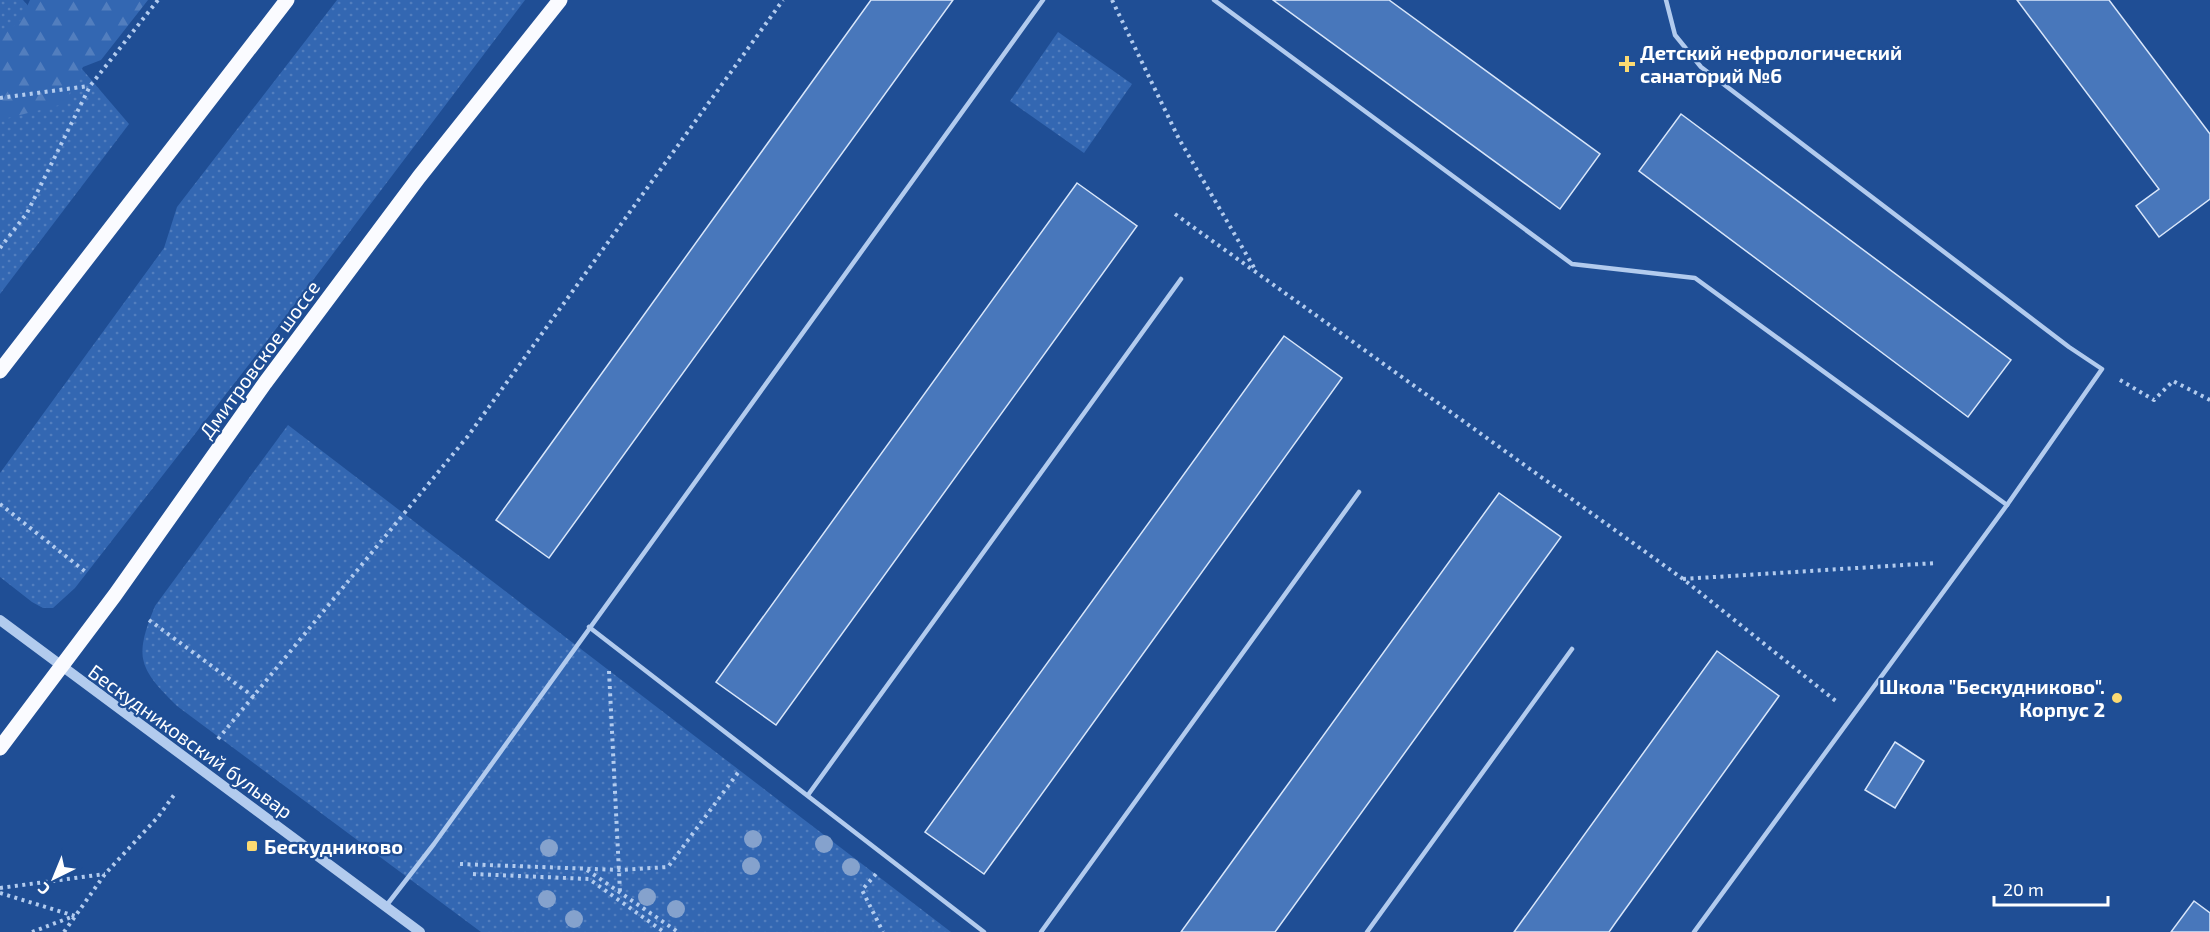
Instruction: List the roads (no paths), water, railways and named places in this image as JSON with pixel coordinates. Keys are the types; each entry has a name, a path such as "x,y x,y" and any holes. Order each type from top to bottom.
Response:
{"main road":[{"path":"0,371 287,0"},
{"name":"Дмитровское шоссе","path":"0,748 115,595 279,364 419,177 560,0"}],"street":[{"name":"Бескудниковский бульвар","path":"0,620 60,667 420,932"}],"lane":[{"path":"386,907 1043,0"},
{"path":"1214,0 1572,264 1695,278 2007,505"},
{"path":"1666,0 1675,35 1701,67 2069,347 2102,369 2007,505 1694,932"},
{"path":"808,795 1181,279"},
{"path":"1041,932 1359,492"},
{"path":"589,627 754,752 889,860 984,932"},
{"path":"1368,932 1572,649"}],"place":[{"name":"Детский нефрологический санаторий №6","path":"1627,64"},
{"name":"Школа \"Бескудниково\". Корпус 2","path":"2117,698"},
{"name":"Бескудниково","path":"252,846"}]}
